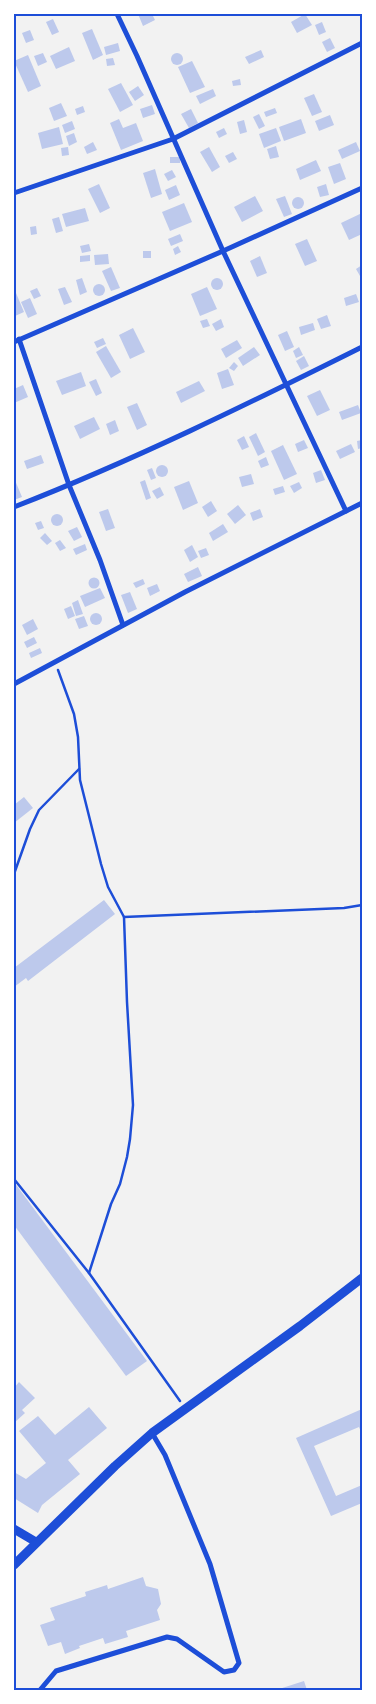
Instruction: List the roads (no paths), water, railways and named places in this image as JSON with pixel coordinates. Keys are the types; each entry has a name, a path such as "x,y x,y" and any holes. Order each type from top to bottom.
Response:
{"street":[{"path":"117,14 223,251 346,511"},
{"path":"14,193 173,139 362,42"},
{"path":"123,625 16,341 362,188"},
{"path":"14,507 69,485 286,385 362,347"},
{"path":"14,684 123,625 362,503"},
{"path":"14,1565 115,1466 152,1433 362,1278"},
{"path":"40,1690 56,1671 167,1637 177,1639 224,1672 234,1670 239,1663 210,1564 165,1455 152,1433"},
{"path":"14,1529 36,1542"}]}
